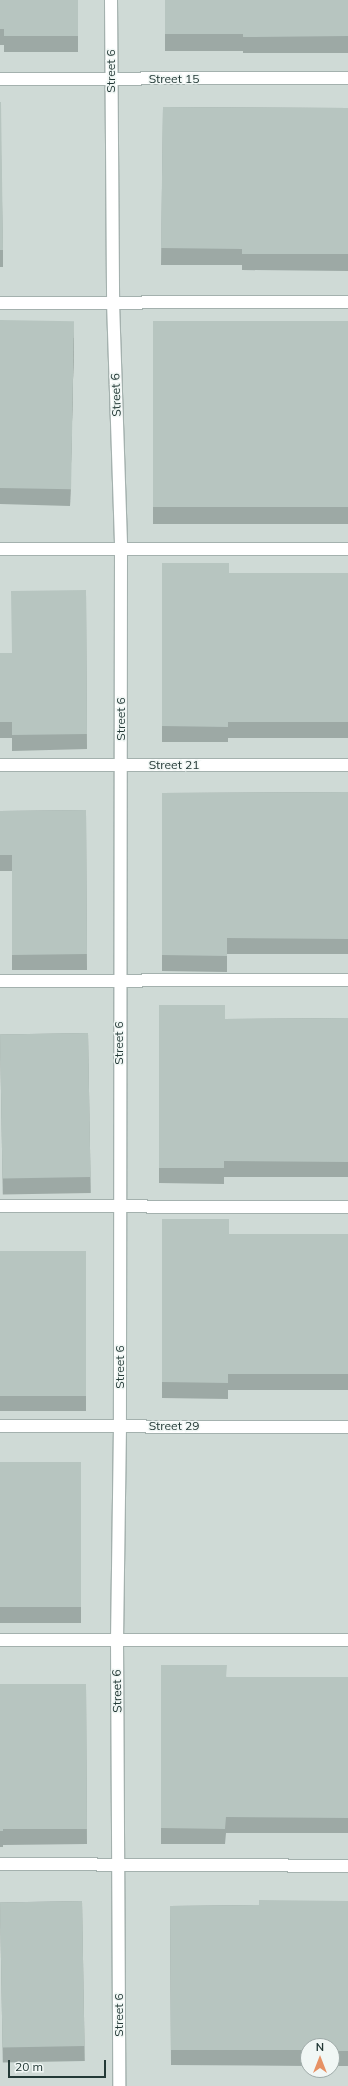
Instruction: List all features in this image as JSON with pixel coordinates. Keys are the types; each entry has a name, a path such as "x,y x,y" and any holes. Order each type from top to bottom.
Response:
{"street":[{"name":"Street 6","path":"111,0 112,302 121,549 119,980 120,1426 117,1640 120,1865 119,2086"},
{"name":"Street 15","path":"0,79 348,78"},
{"path":"0,303 348,302"},
{"path":"0,549 348,549"},
{"name":"Street 21","path":"0,765 348,765"},
{"path":"0,981 348,980"},
{"path":"0,1206 348,1207"},
{"name":"Street 29","path":"0,1426 348,1427"},
{"path":"0,1640 348,1640"},
{"path":"0,1864 348,1866"}],"shaded area":[{"path":"0,0 348,0 348,2086 0,2086"}],"building":[{"path":"0,0 78,0 78,36 4,36 4,29 0,29"},
{"path":"165,0 348,0 348,36 243,37 243,34 165,34"},
{"path":"1,102 3,250 0,250"},
{"path":"163,107 348,108 348,254 242,254 242,249 161,248"},
{"path":"0,320 74,321 71,489 0,488"},
{"path":"153,321 348,321 348,507 153,507"},
{"path":"162,563 229,563 229,573 348,573 348,722 228,722 228,727 162,726"},
{"path":"86,590 87,734 12,735 12,722 0,722 0,653 12,653 11,591"},
{"path":"348,792 348,939 227,938 227,956 162,955 162,793"},
{"path":"86,810 87,954 12,955 12,855 0,855 0,811"},
{"path":"159,1005 225,1005 225,1019 348,1018 348,1162 224,1161 224,1168 159,1168"},
{"path":"88,1033 91,1177 3,1179 0,1035"},
{"path":"162,1219 229,1219 229,1234 348,1234 348,1374 228,1374 228,1383 162,1382"},
{"path":"0,1251 86,1251 86,1396 0,1396"},
{"path":"0,1462 81,1462 81,1607 0,1607"},
{"path":"161,1665 227,1665 226,1677 348,1677 348,1818 226,1817 225,1829 161,1828"},
{"path":"0,1684 86,1684 87,1829 3,1829 3,1831 0,1831"},
{"path":"259,1900 348,1901 348,2051 340,2051 340,2038 300,2038 300,2050 171,2050 170,1906 259,1905"},
{"path":"82,1901 85,2046 3,2047 0,1902"}]}
